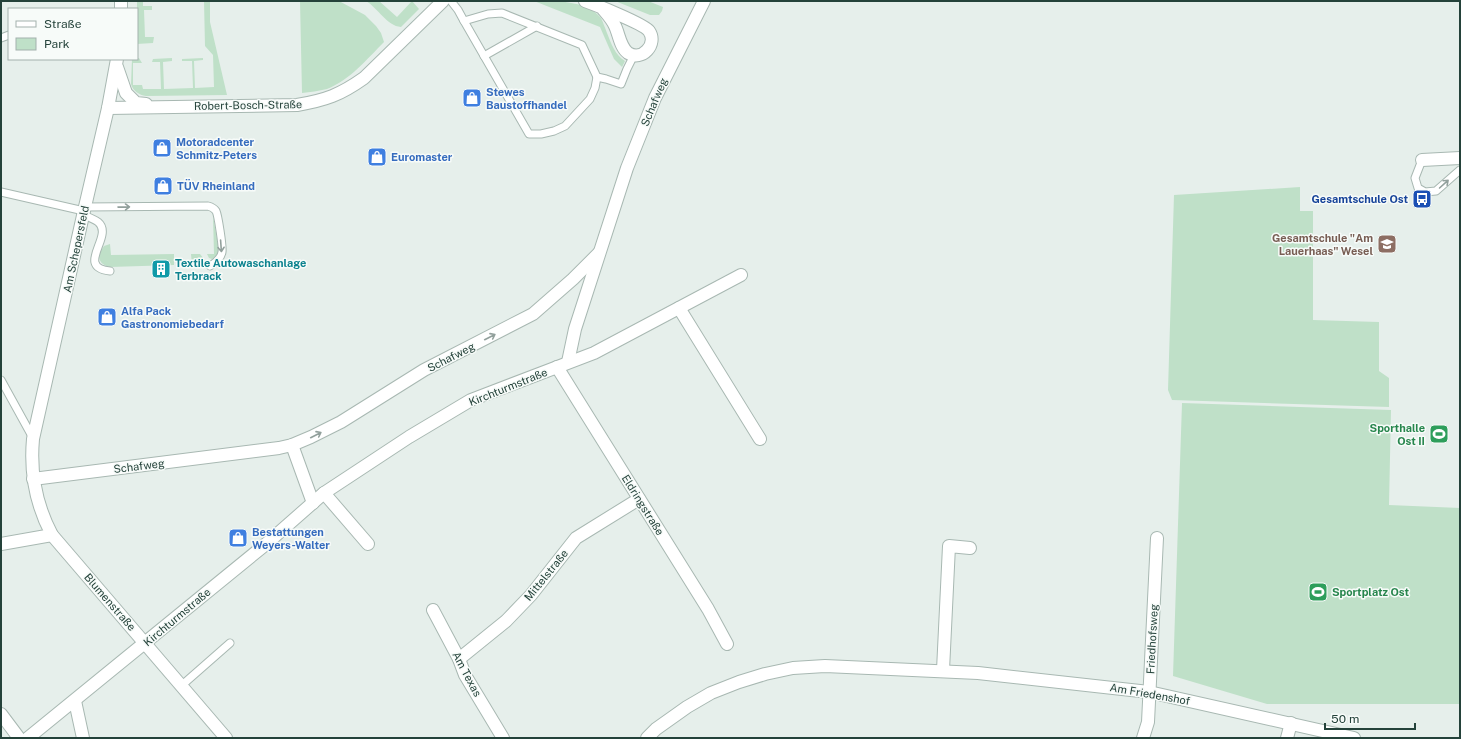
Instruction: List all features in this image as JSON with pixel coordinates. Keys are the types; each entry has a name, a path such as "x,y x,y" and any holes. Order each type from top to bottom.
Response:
{"street":[{"name":"Robert-Bosch-Straße","path":"108,108 297,105 335,96 364,78 443,1"},
{"path":"585,1 602,8 645,27 650,32 652,38 651,45 647,51 641,55 634,55 627,52 623,47 614,24 602,8"},
{"name":"Schafweg","path":"562,365 627,168 654,98 704,1"},
{"name":"Robert-Bosch-Straße","path":"116,62 124,89 130,98 136,103 159,106"},
{"name":"Am Schepersfeld","path":"44,520 33,479 32,455 34,439 108,108 116,62"},
{"path":"1422,160 1460,158"},
{"name":"Schafweg","path":"33,479 279,448 292,445 341,422 424,370 533,314 573,279 599,253"},
{"name":"Kirchturmstraße","path":"28,738 266,544 324,493 409,437 471,400 594,352 741,275"},
{"path":"679,308 760,439"},
{"name":"Eldringstraße","path":"562,365 639,499 708,609 727,644"},
{"path":"292,445 313,503"},
{"path":"324,493 368,544"},
{"name":"Mittelstraße","path":"459,659 506,621 531,595 576,538 639,499"},
{"name":"Blumenstraße","path":"44,520 52,535 226,738"},
{"path":"1,544 52,535"},
{"name":"Friedhofsweg","path":"1143,738 1148,722 1157,538"},
{"path":"943,670 949,546 970,548"},
{"name":"Am Texas","path":"433,610 466,675 503,738"},
{"name":"Am Friedenshof","path":"647,738 656,729 687,707 711,693 765,674 793,668 825,666 943,670 1149,692 1354,738"},
{"path":"75,701 83,738"},
{"path":"1,714 19,738"},
{"path":"1287,738 1291,723"}],"lane":[{"path":"451,1 458,10 464,21 484,56 529,134 541,134 554,131 565,126 590,99 595,88 597,78 582,45 502,13 488,14 464,21"},
{"path":"484,56 537,26"},
{"path":"597,78 606,79 621,84 634,55"},
{"path":"1422,160 1415,178 1418,188 1425,192 1436,191 1460,170"},
{"path":"1,192 84,211 211,207 215,209 218,215 222,252 216,262 210,266"},
{"path":"84,211 101,226 102,235 95,253 95,261 101,270 110,271"},
{"path":"1,380 34,439"},
{"path":"181,686 230,643"}],"green space":[{"path":"137,1 143,1 143,6 152,6 152,10 144,10 145,37 154,37 153,43 138,44"},
{"path":"204,1 210,1 210,22 227,95 146,96 141,95 133,89 131,84 132,60 138,60 139,58 142,63 133,63 133,85 142,85 143,89 161,89 160,62 152,62 153,59 172,58 172,61 163,62 164,89 193,88 192,61 182,61 182,59 203,58 203,60 194,61 195,88 214,87 213,55 205,46"},
{"path":"300,1 339,1 365,15 381,33 384,42 351,75 335,85 327,89 302,93"},
{"path":"366,1 379,1 397,17 412,1 419,9 401,27 391,24"},
{"path":"534,1 570,3 588,8 595,12 601,18 616,52 625,61 622,67 614,59 600,27"},
{"path":"615,1 648,1 663,7 659,15 650,15"},
{"path":"1300,187 1300,211 1313,211 1313,320 1379,322 1379,371 1389,378 1389,407 1172,400 1168,390 1174,195"},
{"path":"213,216 219,250 216,257 212,259 209,258 207,254 214,254"},
{"path":"110,244 111,255 174,254 174,265 110,267 100,261 99,254 104,246"},
{"path":"191,254 200,254 207,263 206,265 192,265"},
{"name":"Sportplatz Ost","path":"1182,403 1391,410 1389,505 1460,508 1460,704 1267,704 1173,676"}],"place":[{"name":"Stewes Baustoffhandel","path":"472,98"},
{"name":"Motoradcenter Schmitz-Peters","path":"162,148"},
{"name":"Euromaster","path":"377,157"},
{"name":"TÜV Rheinland","path":"163,186"},
{"name":"Gesamtschule Ost","path":"1422,199"},
{"name":"Gesamtschule \"Am Lauerhaas\" Wesel","path":"1387,244"},
{"name":"Textile Autowaschanlage Terbrack","path":"161,269"},
{"name":"Alfa Pack Gastronomiebedarf","path":"107,317"},
{"name":"Sporthalle Ost II","path":"1439,434"},
{"name":"Bestattungen Weyers-Walter","path":"238,538"},
{"name":"Sportplatz Ost","path":"1318,592"}]}
